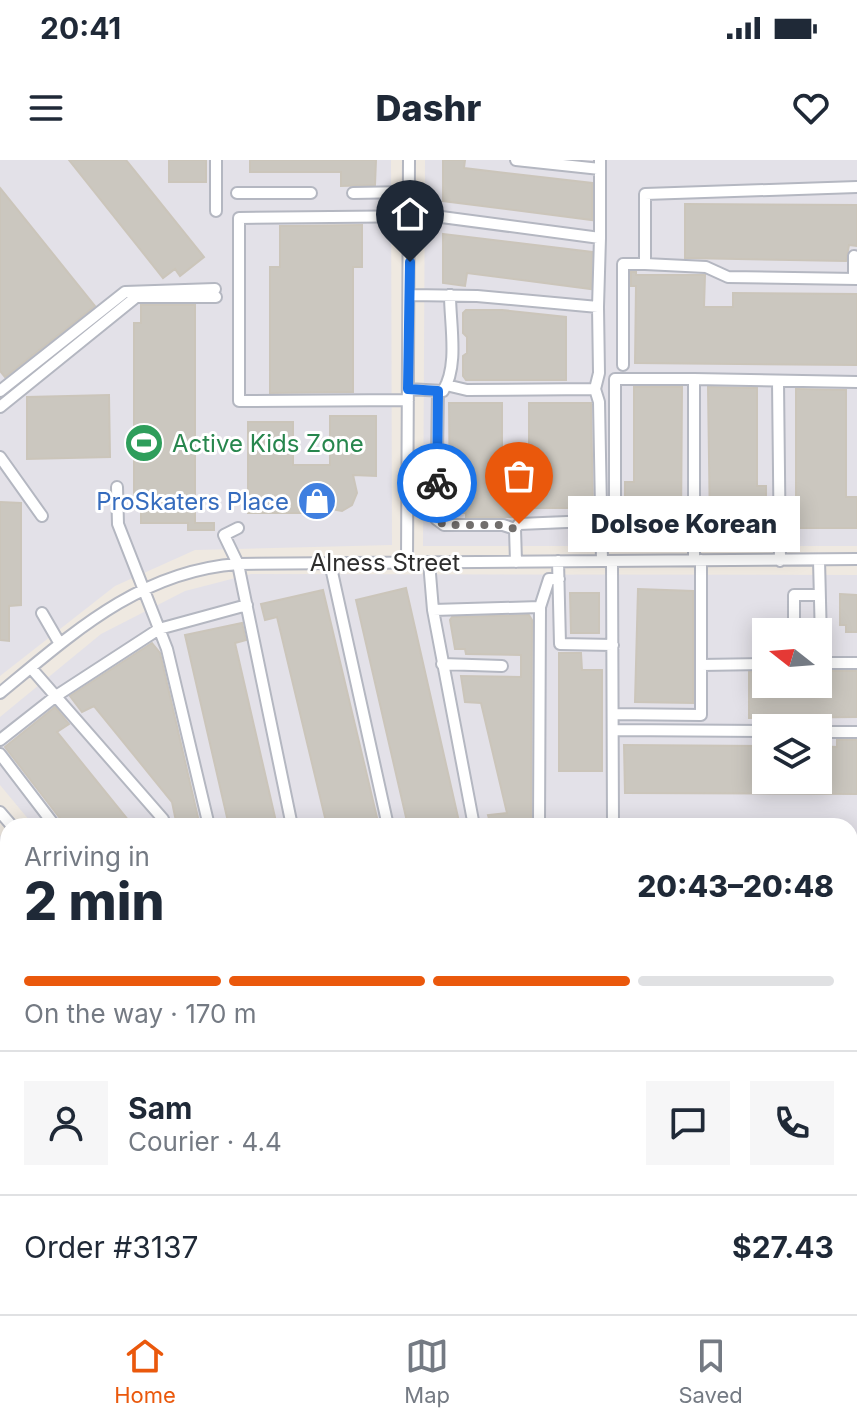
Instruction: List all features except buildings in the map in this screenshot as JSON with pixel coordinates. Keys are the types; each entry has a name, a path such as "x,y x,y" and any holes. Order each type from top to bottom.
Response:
{"street":[{"path":"216,160 216,211"},
{"path":"407,562 409,160"},
{"path":"516,160 600,164 599,373 595,389 599,402 601,521 613,645 613,818"},
{"path":"645,264 645,194 857,187"},
{"path":"353,193 409,192"},
{"path":"237,193 311,193"},
{"path":"595,389 442,388 408,394 239,401 239,218 434,216 600,238"},
{"path":"623,365 623,264 706,267 728,277 856,279 854,256 857,257"},
{"path":"0,391 125,292 215,293 136,297 0,407"},
{"path":"410,295 450,295 598,307"},
{"path":"450,295 451,370 442,388 436,519 444,525 503,525 515,529 525,523 615,520 615,379 857,382"},
{"path":"613,714 701,715 694,379"},
{"path":"778,382 780,561"},
{"path":"0,457 42,516"},
{"path":"117,487 118,524 167,649 207,818"},
{"path":"238,528 224,535 238,564 290,818"},
{"path":"515,529 516,562"},
{"name":"Alness Street","path":"0,693 60,644 142,589 206,566 857,559"},
{"path":"819,560 820,618"},
{"path":"558,561 560,644 613,645"},
{"path":"429,562 442,664 472,818"},
{"path":"330,563 386,818"},
{"path":"539,818 540,607 549,579 559,579"},
{"path":"794,618 794,595 819,595"},
{"path":"0,740 56,696 159,629 247,605"},
{"path":"433,610 540,607"},
{"path":"42,613 60,644"},
{"path":"832,663 857,663"},
{"path":"442,664 502,666"},
{"path":"701,665 752,664"},
{"path":"31,668 162,818"},
{"path":"613,730 752,731"},
{"path":"832,732 857,732"},
{"path":"0,754 49,818"}],"shaded area":[{"path":"0,160 391,160 392,545 195,550 115,586 0,676"},
{"path":"425,160 857,160 857,546 423,546"},
{"path":"251,574 857,575 857,818 27,818 0,785 0,717 101,634 185,591"}],"way so far":[{"path":"437,483 436,519 444,525 503,525 515,529 519,524"}],"place":[{"name":"Active Kids Zone","path":"144,443"},
{"name":"ProSkaters Place","path":"317,501"},
{"name":"Dolsoe Korean","path":"519,524"}],"route":[{"path":"410,262 408,389 438,391 437,483"}]}
